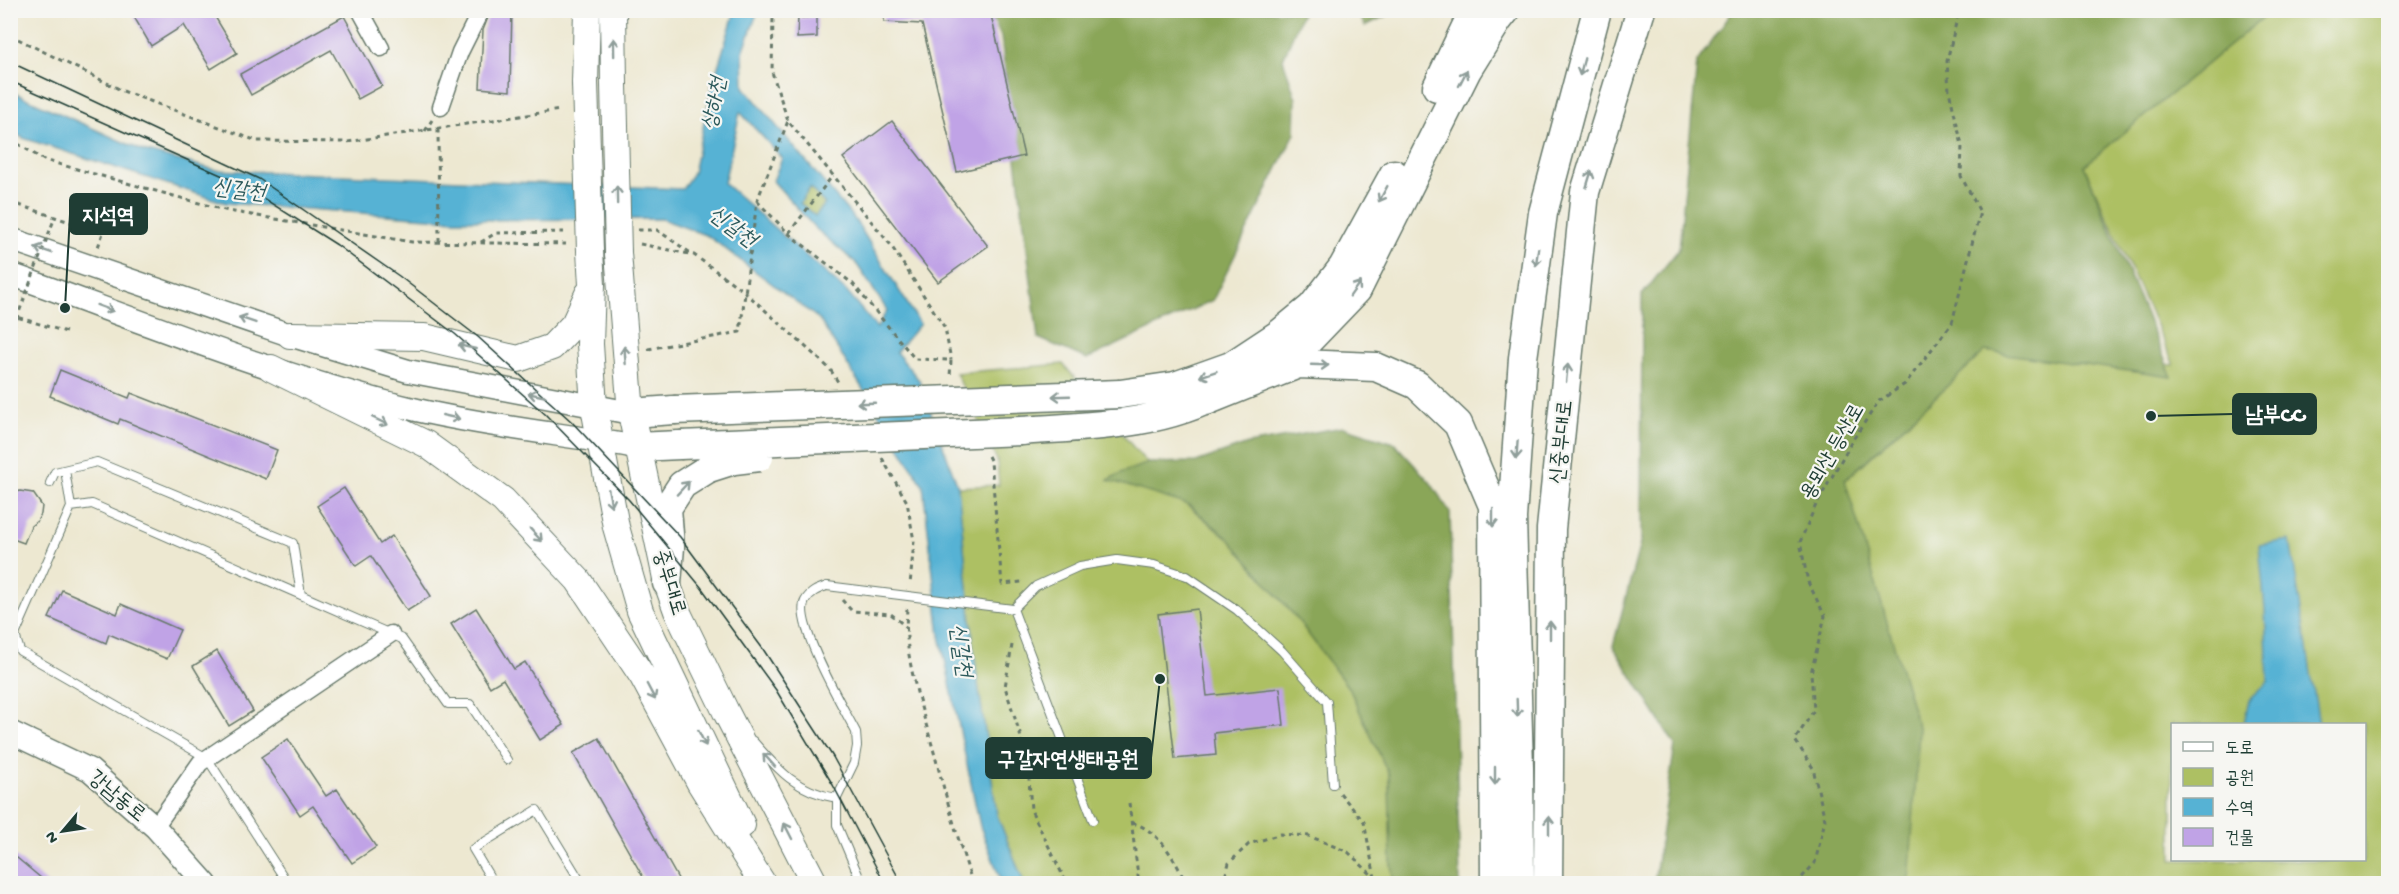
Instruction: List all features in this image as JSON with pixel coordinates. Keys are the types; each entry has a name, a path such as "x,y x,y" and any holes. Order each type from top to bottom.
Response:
{"highway":[{"path":"631,413 1119,394 1175,386 1231,366 1278,335 1312,308 1343,267 1399,165 1474,10"},
{"path":"1206,401 1309,340 1357,290 1467,69 1506,10"},
{"name":"신중부대로","path":"1520,884 1512,518 1523,358 1543,213 1597,10"},
{"name":"신중부대로","path":"1548,884 1551,529 1585,192 1641,10"},
{"path":"667,583 670,547 668,508 682,485 709,468 735,460 1150,419 1206,401 1298,364 1376,367 1417,385 1458,424 1493,506 1495,884"},
{"path":"637,447 1021,431"}],"main road":[{"name":"중부대로","path":"587,10 585,83 592,285 590,344 594,407 616,527 640,611 710,755 768,884"},
{"name":"중부대로","path":"613,10 618,254 631,413 667,583 677,611 726,712 815,884"},
{"path":"10,239 290,335 408,371 631,413"},
{"path":"10,274 271,368 414,409 486,425 637,447"},
{"path":"290,335 424,337 518,359 552,347 574,324 592,285"},
{"path":"271,368 426,444 503,500 578,580 643,677 700,783 763,884"},
{"name":"강남동로","path":"10,732 90,770 155,827 206,884"}],"street":[{"path":"360,10 381,48"},
{"path":"441,107 460,52 481,10"},
{"path":"155,827 200,763 391,634"}],"lane":[{"path":"50,483 55,472 97,462 293,543 301,595"},
{"path":"65,470 71,507 15,635 20,651 207,758 288,884"},
{"path":"71,507 92,504 402,639 448,704 470,704 507,760"},
{"path":"1013,609 1036,586 1080,566 1117,560 1154,565 1187,576 1237,610 1282,651 1327,702 1333,784"},
{"path":"862,884 837,825 837,798 854,762 857,746 856,732 807,634 802,615 804,602 815,589 827,586 1013,609"},
{"path":"1013,609 1093,820"},
{"path":"726,712 782,775 819,796 837,798"},
{"path":"494,884 473,849 537,810 582,884"}],"path":[{"path":"775,10 772,72 788,121 890,244 945,328 951,360"},
{"name":"용뫼산 등산로","path":"1796,884 1815,863 1824,820 1814,768 1796,740 1814,710 1811,673 1825,616 1808,582 1800,542 1815,507 1878,401 1905,384 1952,323 1980,212 1961,177 1962,145 1949,91 1947,61 1959,10"},
{"path":"10,35 123,91 257,141 347,142 560,110"},
{"path":"644,350 740,332 757,201 788,121"},
{"path":"438,129 440,242"},
{"path":"789,234 833,175"},
{"path":"757,201 789,234 853,284 907,348"},
{"path":"10,202 103,233"},
{"path":"10,336 55,217"},
{"path":"10,315 66,332"},
{"path":"991,462 1002,584 1022,582"},
{"path":"836,595 852,611 891,614 906,627"},
{"path":"1013,642 1005,687 1020,734 1029,779 1031,810 1067,884"},
{"path":"1333,784 1364,822 1377,884"},
{"path":"1129,802 1139,884"},
{"path":"1132,823 1143,825 1161,841 1186,884"},
{"path":"1223,884 1229,863 1249,844 1281,834 1309,836 1348,852 1375,878"}],"green space":[{"path":"990,11 1303,11 1283,59 1296,99 1295,133 1213,300 1087,359 1038,338 1001,37"},
{"path":"1357,11 1396,11 1365,26"},
{"path":"1733,11 2271,11 2084,166 2172,377 1985,351 1845,480 1919,730 1909,883 1654,883 1675,745 1613,646 1641,540 1642,295 1679,249 1697,62"},
{"path":"2271,11 2388,11 2388,883 1896,883 1845,481 1985,351 2174,365 2084,166"},
{"path":"810,188 825,204 815,216 800,203"},
{"path":"1063,364 1140,455 1187,505 1229,539 1262,576 1350,690 1389,775 1391,864 1394,883 1024,883 997,815 976,669 958,487 999,485 997,460 956,373"},
{"path":"1343,427 1394,443 1430,482 1450,512 1460,883 1394,883 1391,864 1389,775 1350,690 1298,620 1229,539 1189,505 1108,480 1149,463 1196,462 1248,444"}],"water":[{"path":"735,11 758,11 743,52 744,87 856,221 920,324 896,352 919,380 958,487 976,669 997,815 1024,883 1002,883 980,826 940,636 923,485 819,319 708,236 662,219 455,220 226,203 23,138 11,131 10,91 143,151 216,170 682,189 693,173 712,86","holes":["740,112 782,158 773,181 815,228 856,263 887,310 877,328 846,291 724,183","810,188 825,204 815,216 800,203"]},
{"path":"2290,540 2319,723 2244,723 2249,700 2268,682 2259,545"}],"building":[{"path":"130,10 211,10 237,53 211,69 184,25 151,46"},
{"path":"491,10 512,10 510,91 480,88 483,30"},
{"path":"884,10 970,10 971,15 990,11 1024,156 957,172 922,24 884,22"},
{"path":"344,16 382,86 358,99 331,50 251,95 240,74"},
{"path":"817,17 817,37 797,38 798,18"},
{"path":"892,121 988,246 938,282 843,158"},
{"path":"60,370 129,398 131,393 277,450 266,479 120,419 118,424 50,396"},
{"path":"344,488 380,544 392,536 431,596 407,611 371,556 356,566 317,506"},
{"path":"20,491 33,493 42,506 41,514 31,526 24,543 10,538 10,495"},
{"path":"62,590 117,614 121,604 180,630 167,659 109,634 106,643 49,618"},
{"path":"476,608 514,669 525,662 564,725 540,740 503,679 490,687 451,624"},
{"path":"1197,609 1207,696 1280,688 1284,725 1214,733 1216,755 1175,759 1158,614"},
{"path":"217,651 253,711 229,726 193,666"},
{"path":"599,738 681,884 647,884 573,753"},
{"path":"288,739 326,796 337,789 376,847 352,863 313,806 300,815 261,757"},
{"path":"10,852 48,884 10,884"}],"tram line":[{"path":"10,62 259,179 399,276 478,337 571,421 680,537 763,649 833,757 902,884"},
{"path":"10,81 241,184 337,245 455,334 545,414 629,500 701,587 776,690 833,785 885,884"}],"place":[{"name":"지석역","path":"65,308"},
{"name":"남부CC","path":"2151,416"},
{"name":"구갈자연생태공원","path":"1160,679"}],"water label":[{"name":"상하천","path":"712,103"},
{"name":"신갈천","path":"239,188"},
{"name":"신갈천","path":"734,225"},
{"name":"신갈천","path":"963,650"}]}
